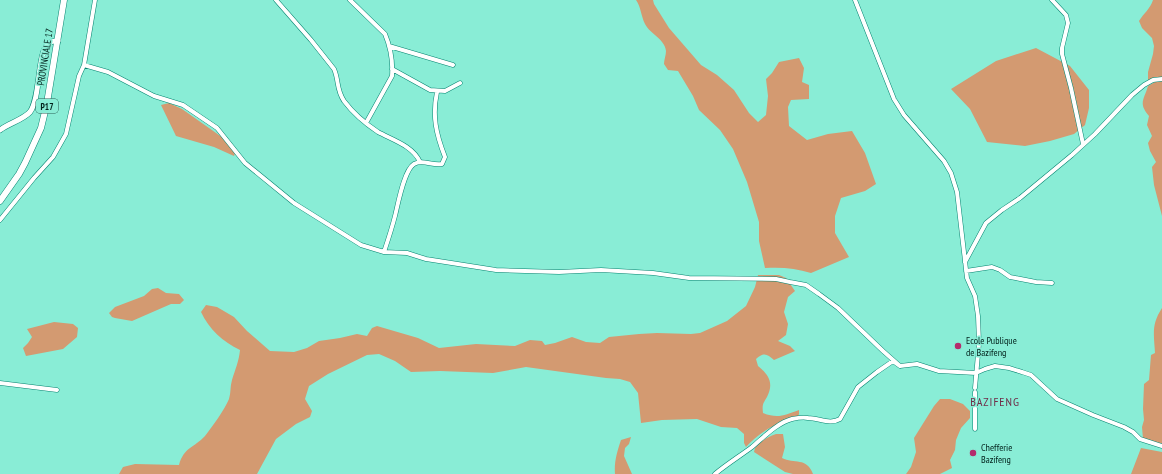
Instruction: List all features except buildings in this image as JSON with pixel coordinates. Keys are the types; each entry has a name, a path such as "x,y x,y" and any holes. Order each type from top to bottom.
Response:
{"main road":[{"name":"PROVINCIALE 17","path":"0,201 19,174 41,128 47,103 64,0"}],"street":[{"path":"0,220 57,152 66,134 79,76 84,65 95,0"},
{"path":"276,0 334,69 339,93 345,102 366,123 414,152 420,162"},
{"path":"350,0 385,34 389,46 392,69 392,76 366,123"},
{"path":"856,0 894,99 904,114 944,161 951,173 957,192 967,278 975,296 978,316 979,343 975,390 975,429"},
{"path":"1052,0 1067,18 1068,23 1062,54 1083,144"},
{"path":"0,130 30,112 34,103 42,56 45,47 50,42 58,41"},
{"path":"389,46 453,65"},
{"path":"84,65 108,72 154,96 184,105 217,128 245,163 294,203 361,245 384,252 407,253 426,259 496,270 559,272 601,270 653,273 689,278 776,279 806,285 838,308 900,366"},
{"path":"392,69 430,90 437,92 446,92 460,83"},
{"path":"965,262 986,223 1020,198 1095,134 1144,84 1153,80 1162,79"},
{"path":"384,252 396,213 397,202 409,169 420,162 438,165 442,164 445,157 439,142 436,127 434,106 437,92"},
{"path":"966,271 992,267 1000,270 1010,277 1036,282 1052,283"},
{"path":"715,474 754,446 762,438 790,420 808,418 831,422 837,421 840,419 854,393 862,382 893,361 900,366 917,364 939,371 976,373 985,368 994,366 1009,368 1035,379 1057,399 1124,427 1146,442 1162,446"},
{"path":"0,383 57,390"}],"shaded area":[{"path":"636,0 653,0 669,28 701,65 717,75 734,90 749,113 758,122 766,115 768,96 766,79 779,62 799,58 804,68 802,82 809,85 809,99 791,100 788,107 789,126 807,140 828,134 852,131 865,153 876,184 865,191 841,198 835,216 835,233 849,257 811,273 788,268 765,268 759,241 759,222 747,182 733,149 720,130 699,110 693,96 678,71 668,70 664,64 666,53 665,47 663,43 647,28"},
{"path":"1153,0 1162,0 1162,77 1155,77 1148,81 1148,72 1154,46 1152,38 1142,28 1139,21"},
{"path":"1036,48 1070,66 1089,90 1089,108 1085,125 1074,134 1025,146 987,142 970,109 951,89 996,61"},
{"path":"1162,81 1162,216 1154,185 1152,167 1156,162 1150,151 1148,143 1152,136 1147,125 1149,116 1144,108 1143,101 1148,86 1155,82"},
{"path":"169,103 182,109 226,140 236,151 234,156 214,147 176,136 161,105"},
{"path":"758,275 779,275 786,278 795,291 788,297 784,312 788,324 786,335 778,341 790,346 795,351 774,360 765,355 761,355 756,359 758,366 768,376 770,383 769,392 763,404 763,413 777,416 799,410 799,414 797,419 782,422 769,428 746,447 744,443 744,434 737,428 721,427 697,419 662,420 641,423 638,393 630,382 620,379 526,367 493,373 440,371 411,372 395,361 379,354 367,355 328,374 309,386 305,399 312,411 310,417 296,424 276,439 257,474 119,474 123,467 135,464 179,465 181,459 187,451 205,436 227,403 230,397 231,382 238,362 240,350 222,339 208,324 201,312 206,305 217,307 234,317 247,331 270,351 294,352 307,348 319,341 357,334 367,336 372,328 377,326 418,338 439,348 476,344 515,346 530,340 542,341 545,345 572,337 586,342 600,343 609,337 639,334 700,333 727,321 746,306 755,287"},
{"path":"158,288 166,293 179,294 184,300 180,304 171,304 132,321 112,317 109,313 115,307 144,296 152,289"},
{"path":"1162,308 1162,444 1143,439 1142,427 1144,420 1144,384 1149,380 1151,355 1155,353 1155,325 1158,314"},
{"path":"54,322 73,324 78,328 77,337 63,349 26,356 23,348 32,337 27,329"},
{"path":"940,399 950,399 963,404 970,411 970,418 961,428 956,440 955,450 950,460 952,468 940,474 906,474 911,467 916,452 914,438"},
{"path":"776,434 783,434 785,447 782,458 804,463 813,474 793,474 785,472 754,452 755,448 762,441"},
{"path":"631,437 629,444 625,448 624,456 632,474 615,474 616,457 621,440"},
{"path":"1141,448 1162,452 1162,474 1131,474"}],"place":[{"name":"Ecole Publique de Bazifeng","path":"958,346"},
{"name":"Chefferie Bazifeng","path":"973,453"}],"district":[{"name":"BAZIFENG","path":"995,401"}]}
